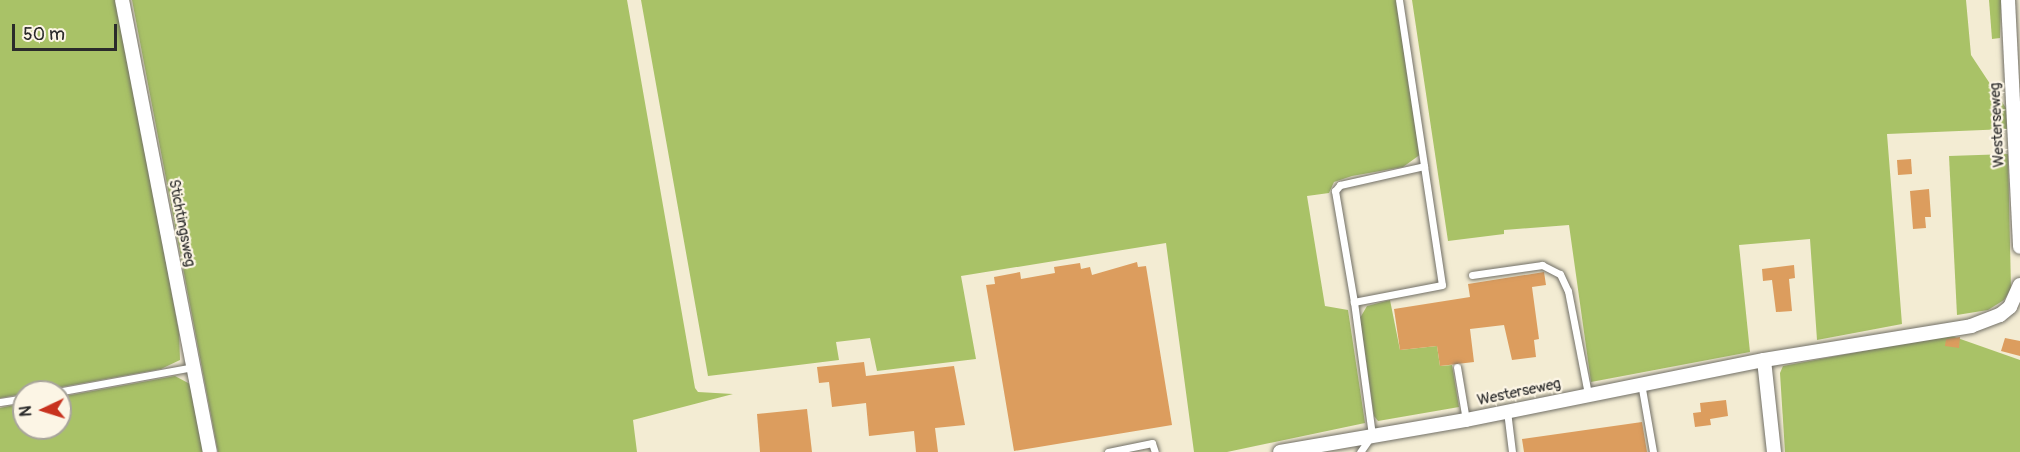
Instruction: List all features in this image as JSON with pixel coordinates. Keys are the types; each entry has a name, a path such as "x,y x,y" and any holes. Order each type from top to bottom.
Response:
{"street":[{"name":"Stichtingsweg","path":"122,0 210,452"},
{"name":"Westerseweg","path":"2008,0 2020,248"},
{"name":"Westerseweg","path":"1280,452 1466,420 1764,360 1987,322 2010,307 2020,285"},
{"path":"1764,360 1774,452"}],"lane":[{"path":"1353,302 1442,285 1399,0"},
{"path":"1360,452 1372,435 1335,191 1340,185 1424,166"},
{"path":"1472,275 1542,265 1560,274 1568,291 1588,394"},
{"path":"72,389 193,367"},
{"path":"1457,367 1466,420"},
{"path":"1641,383 1653,452"},
{"path":"1507,411 1512,452"},
{"path":"1108,452 1152,443 1155,452"}],"green space":[{"path":"0,0 117,0 179,332 180,360 161,369 72,385 72,380 12,380 12,396 0,398"},
{"path":"132,0 627,0 695,388 698,392 733,394 633,420 637,452 218,452"},
{"path":"641,0 1397,0 1421,154 1403,167 1352,176 1334,182 1329,193 1307,196 1325,306 1348,310 1365,423 1227,452 1194,452 1166,243 961,276 976,359 877,371 870,338 836,342 839,360 708,376"},
{"path":"1412,0 1966,0 1971,55 2006,108 2007,129 1887,134 1902,324 1817,340 1810,239 1739,245 1750,352 1591,382 1569,225 1504,230 1504,234 1448,241"},
{"path":"1989,0 2001,0 2000,38 1992,39"},
{"path":"2008,154 2011,289 2004,300 1988,310 1957,315 1949,156"},
{"path":"1390,300 1400,350 1437,346 1440,366 1452,365 1459,407 1378,421 1374,416 1360,318 1367,306"},
{"path":"1949,335 2020,360 2020,452 1785,452 1780,373 1783,366"},
{"path":"175,376 190,384 204,452 0,452 0,408 12,406 12,440 72,440 72,395"}],"building":[{"path":"1911,159 1912,174 1898,175 1897,160"},
{"path":"1929,189 1931,217 1925,217 1926,228 1913,229 1910,191"},
{"path":"1137,262 1138,267 1146,266 1172,425 1014,451 986,285 995,284 994,277 1020,272 1021,279 1055,273 1054,267 1080,263 1081,269 1090,267 1092,275"},
{"path":"1794,265 1795,278 1789,279 1792,311 1776,312 1772,280 1763,281 1762,269"},
{"path":"1544,272 1546,285 1532,287 1539,339 1534,340 1536,357 1512,360 1504,325 1470,329 1474,362 1440,366 1437,346 1400,350 1394,309 1470,297 1468,284"},
{"path":"1960,337 1959,348 1945,346 1946,339"},
{"path":"2005,338 2020,341 2020,356 2001,351"},
{"path":"864,362 866,376 954,366 965,425 935,428 938,452 916,452 914,431 869,436 866,403 832,407 829,382 819,383 817,367"},
{"path":"1726,400 1728,416 1710,419 1711,425 1695,427 1693,413 1701,412 1700,403"},
{"path":"807,409 812,452 760,452 757,414"},
{"path":"1642,422 1647,452 1524,452 1522,439"}]}
